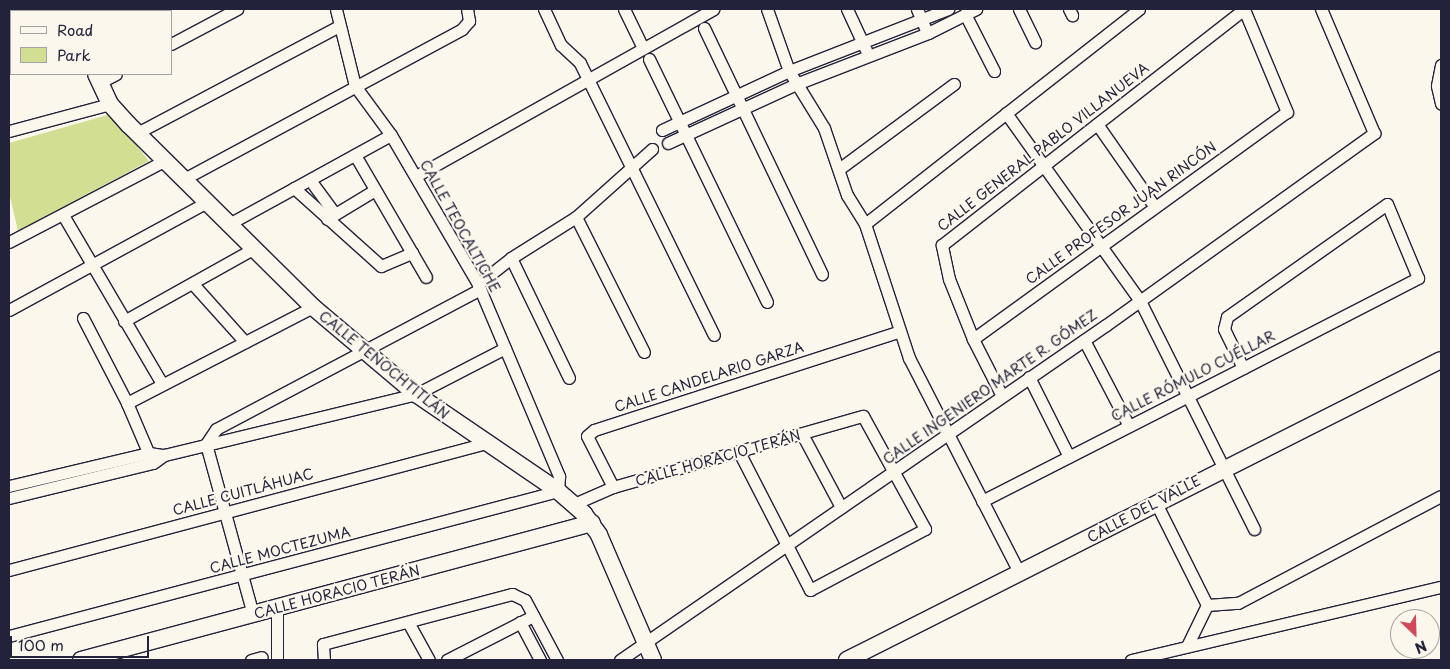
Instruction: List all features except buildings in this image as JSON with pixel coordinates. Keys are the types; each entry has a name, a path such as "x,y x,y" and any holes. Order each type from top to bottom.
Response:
{"street":[{"path":"172,43 237,9"},
{"path":"137,132 348,9"},
{"path":"544,9 561,45 580,63 633,166 714,335"},
{"path":"624,9 642,46"},
{"path":"767,9 789,71 824,128 847,194 865,224 898,332 947,434 1020,574"},
{"path":"847,9 868,56"},
{"path":"916,9 928,33"},
{"path":"662,130 789,71 922,21 948,9"},
{"path":"668,143 796,84 928,33 976,9"},
{"path":"1019,9 1035,42"},
{"path":"865,224 1139,9"},
{"name":"CALLE PROFESOR JUAN RINCÓN","path":"973,339 1287,112 1244,9"},
{"name":"CALLE GENERAL PABLO VILLANUEVA","path":"1002,396 973,339 949,279 942,245 1244,9"},
{"name":"CALLE INGENIERO MARTE R. GÓMEZ","path":"620,660 646,644 787,544 1140,301 1374,133 1321,9"},
{"path":"416,176 586,77 707,10"},
{"path":"965,14 994,71"},
{"path":"182,180 462,29 468,15"},
{"name":"CALLE TEOCALTICHE","path":"337,16 356,86 416,176 479,287 559,476 558,491"},
{"path":"704,28 822,274"},
{"path":"649,59 767,302"},
{"path":"1441,65 1437,86 1441,104"},
{"path":"97,78 111,75"},
{"name":"CALLE TENOCHTITLÁN","path":"97,78 110,104 182,180 252,250 313,307 416,394 485,443 558,491 574,504 592,523 654,660"},
{"path":"839,169 954,84"},
{"path":"9,131 110,104"},
{"path":"1006,113 1140,301 1186,397 1254,529"},
{"path":"1097,124 1155,207"},
{"path":"227,225 391,136"},
{"path":"253,615 206,444 216,429 366,352 479,287 511,258 576,217 604,189 652,149"},
{"path":"355,155 426,277"},
{"path":"9,242 164,160"},
{"path":"310,180 331,216"},
{"path":"294,188 331,216 381,266 412,253"},
{"path":"331,216 375,190"},
{"path":"9,310 93,267 205,203"},
{"name":"CALLE RÓMULO CUÉLLAR","path":"982,501 1243,368 1418,278 1387,204 1224,322 1243,368"},
{"path":"63,215 162,384"},
{"path":"576,217 644,352"},
{"path":"124,321 252,250"},
{"path":"511,258 569,378"},
{"path":"193,284 245,342"},
{"path":"127,402 313,307"},
{"path":"82,318 127,402 151,458"},
{"name":"CALLE CANDELARIO GARZA","path":"614,487 587,436 594,430 898,332"},
{"path":"1084,340 1129,426"},
{"path":"9,486 151,458 416,394 505,348"},
{"name":"CALLE DEL VALLE","path":"847,660 1020,574 1223,468 1441,360"},
{"path":"1029,378 1068,457"},
{"name":"CALLE HORACIO TERÁN","path":"574,504 614,487 863,416 896,470"},
{"path":"802,434 841,507"},
{"name":"CALLE CUITLÁHUAC","path":"9,570 485,443"},
{"path":"739,452 810,590 925,529 896,470"},
{"path":"9,498 151,458"},
{"name":"CALLE MOCTEZUMA","path":"9,636 558,491"},
{"path":"1207,606 1238,604 1441,496"},
{"path":"1156,503 1207,606"},
{"name":"CALLE HORACIO TERÁN","path":"81,660 592,523"},
{"path":"1131,660 1441,587"},
{"path":"324,660 323,644 512,594 525,600 556,660"},
{"path":"1187,646 1207,606"},
{"path":"277,608 277,660"},
{"path":"447,660 533,616"},
{"path":"408,622 429,660"},
{"path":"520,622 540,660"}],"green space":[{"path":"111,114 149,161 18,231 9,192 9,143"}]}
